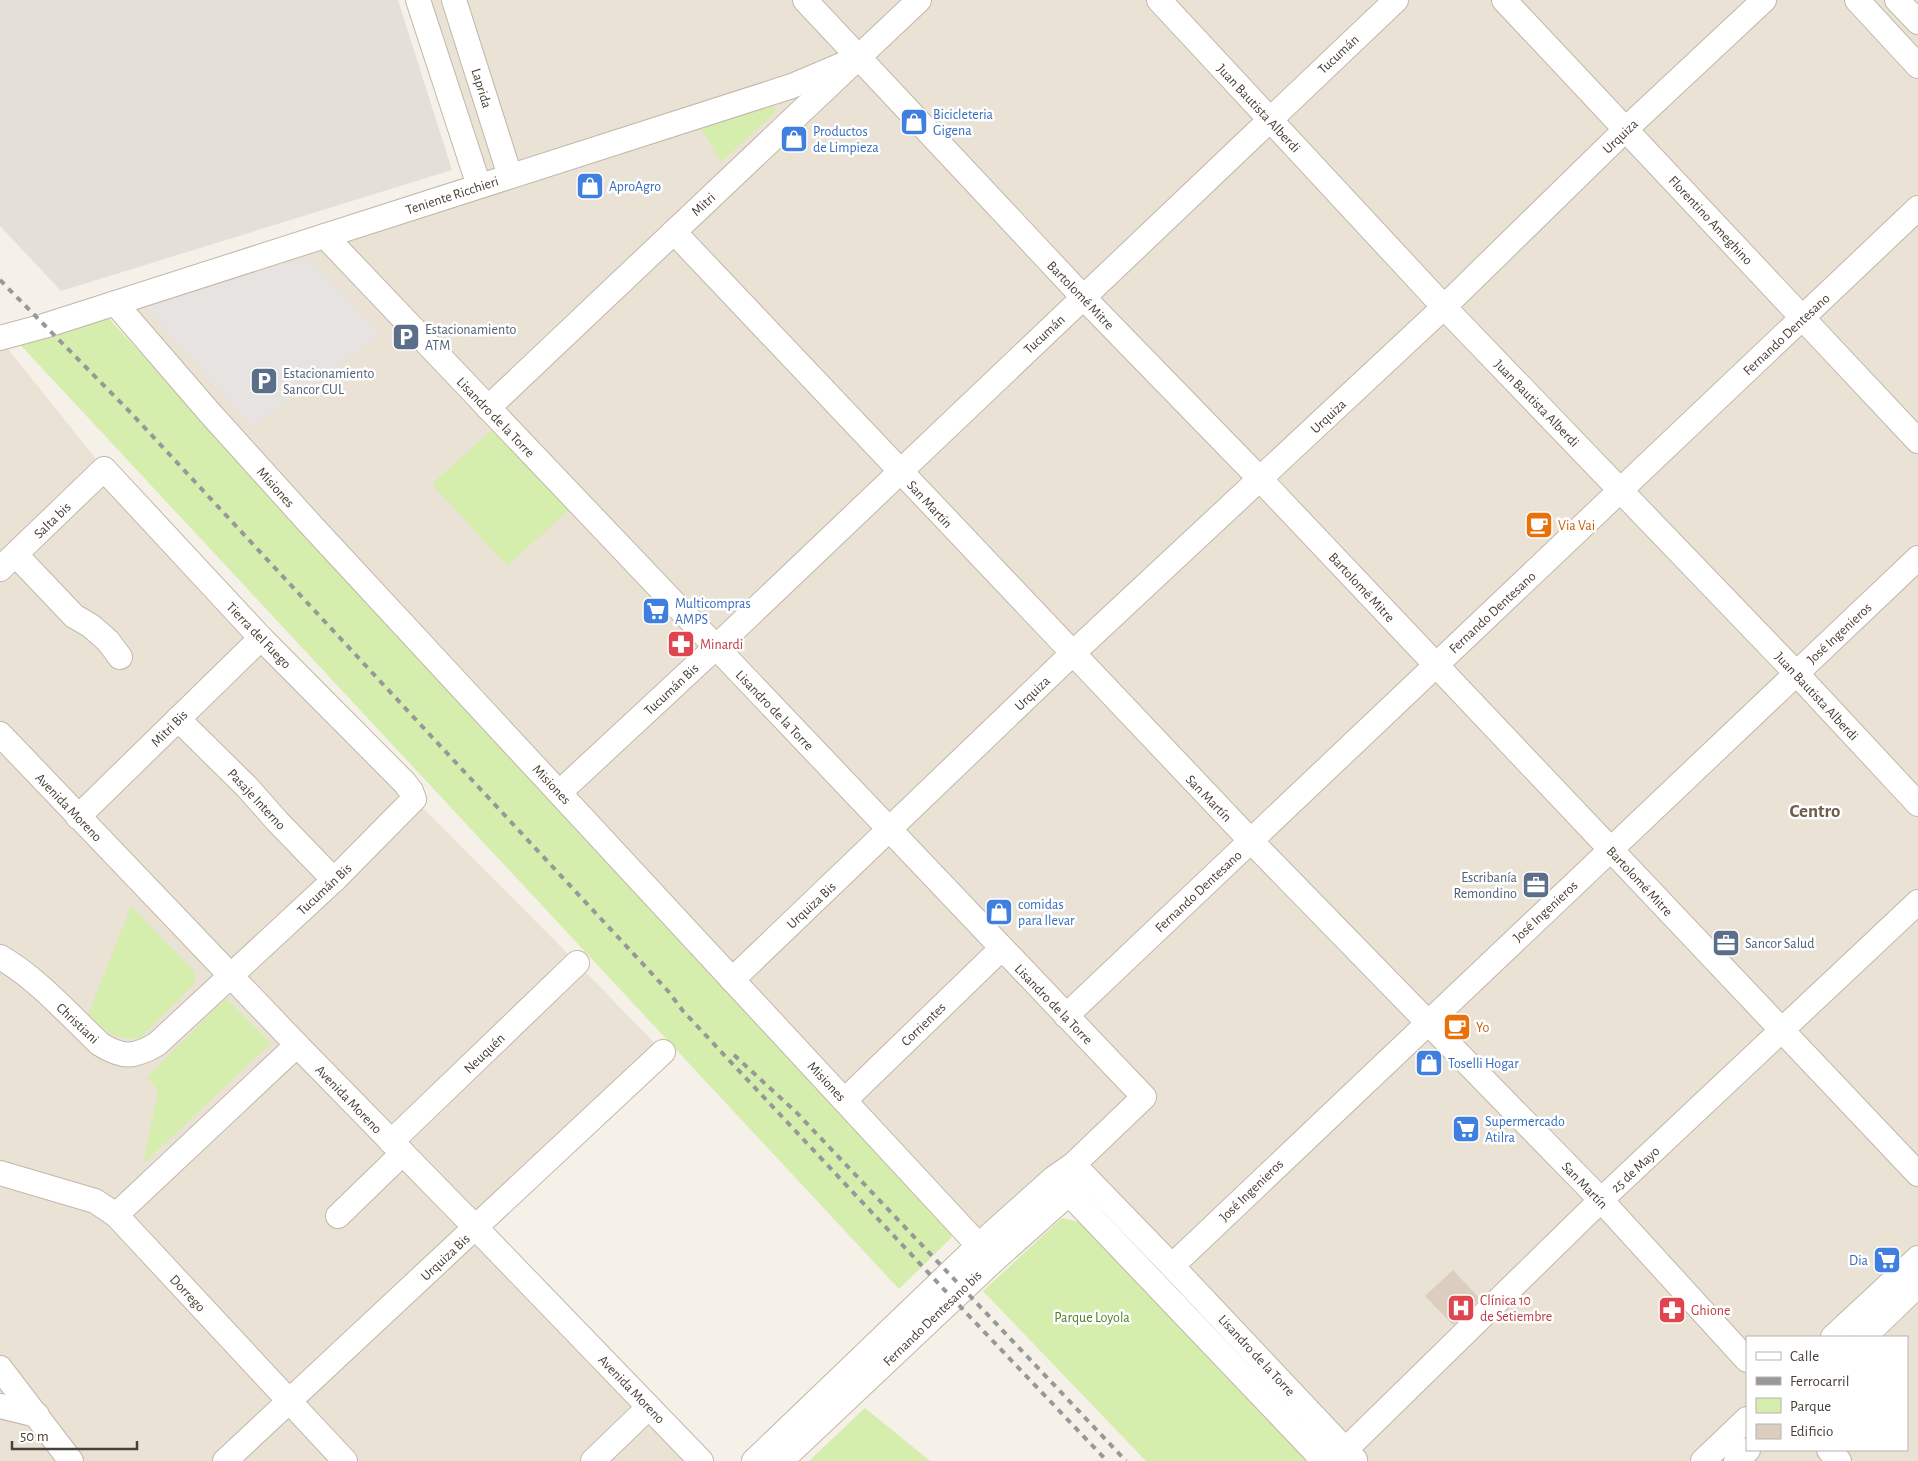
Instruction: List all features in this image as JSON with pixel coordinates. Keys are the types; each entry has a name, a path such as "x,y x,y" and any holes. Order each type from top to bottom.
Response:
{"street":[{"path":"418,0 478,186"},
{"name":"Laprida","path":"454,0 510,176"},
{"name":"Bartolomé Mitre","path":"805,0 1083,297 1260,479 1918,1174"},
{"name":"Mitri","path":"488,408 919,0"},
{"name":"Juan Bautista Alberdi","path":"1159,0 1444,307 1796,673 1918,804"},
{"name":"Tucumán","path":"716,648 1396,0"},
{"name":"Florentino Ameghino","path":"1504,0 1918,441"},
{"name":"Urquiza","path":"890,830 1072,654 1444,307 1626,130 1764,0"},
{"path":"1857,0 1918,66"},
{"path":"1897,0 1918,22"},
{"name":"Teniente Ricchieri","path":"0,338 44,326 792,86 858,58"},
{"name":"Fernando Dentesano","path":"1066,1016 1918,208"},
{"name":"San Martín","path":"674,232 1250,842 1601,1200 1746,1359"},
{"name":"Lisandro de la Torre","path":"324,236 1144,1097 1071,1178"},
{"name":"Misiones","path":"115,303 203,405 311,525 986,1253"},
{"name":"Salta bis","path":"8,562 104,469"},
{"name":"Tierra del Fuego","path":"104,469 260,638 405,783 414,799"},
{"name":"José Ingenieros","path":"1172,1266 1918,558"},
{"path":"8,562 74,616 92,626 108,641 120,657"},
{"name":"Mitri Bis","path":"78,817 260,638"},
{"name":"Tucumán Bis","path":"560,792 716,648"},
{"name":"Pasaje Interno","path":"178,719 247,786 277,822 334,880"},
{"name":"Avenida Moreno","path":"0,734 230,976 702,1461"},
{"name":"Tucumán Bis","path":"230,976 334,880 414,799"},
{"name":"Urquiza Bis","path":"732,980 890,830"},
{"name":"25 de Mayo","path":"1345,1457 1601,1200 1918,902"},
{"name":"Corrientes","path":"845,1100 1002,948"},
{"name":"Christiani","path":"0,957 35,982 100,1044 112,1052 124,1055 135,1054 157,1044 230,976"},
{"name":"Neuquén","path":"338,1216 397,1148 578,963"},
{"path":"116,1215 298,1045"},
{"name":"Urquiza Bis","path":"225,1461 663,1052"},
{"name":"Dorrego","path":"0,1173 95,1201 116,1215 345,1461"},
{"name":"Lisandro de la Torre","path":"1071,1178 1172,1266 1345,1457"},
{"name":"Lisandro de la Torre","path":"1071,1178 1324,1461"},
{"name":"Fernando Dentesano bis","path":"754,1461 1071,1178"},
{"name":"Fernando Dentesano bis","path":"780,1461 986,1253"},
{"path":"1834,1336 1918,1258"},
{"path":"1865,1336 1918,1285"},
{"path":"0,1368 71,1461"},
{"path":"0,1406 37,1415"},
{"path":"593,1461 648,1407"},
{"path":"1703,1461 1746,1420"},
{"path":"1736,1461 1747,1451"},
{"path":"1830,1451 1839,1461"}],"shaded area":[{"path":"0,0 398,0 452,170 61,291 0,226"},
{"path":"418,0 1918,0 1918,1461 1356,1461 1086,1178 979,1245 115,303 478,186"},
{"name":"Estacionamiento Sancor CUL","path":"309,257 380,336 252,427 142,303"},
{"name":"Estacionamiento ATM","path":"406,322 422,338 406,352 389,336"},
{"path":"0,339 104,469 414,799 663,1052 477,1228 701,1461 0,1461"}],"green space":[{"path":"769,100 777,111 721,162 696,120"},
{"path":"102,311 953,1236 899,1289 14,338"},
{"path":"496,426 571,508 507,566 432,484"},
{"path":"131,906 195,972 195,983 140,1038 132,1039 117,1037 111,1034 88,1015"},
{"path":"226,998 271,1043 143,1164 158,1091 147,1077"},
{"name":"Parque Loyola","path":"1062,1218 1088,1224 1313,1461 1146,1461 983,1291"},
{"path":"865,1408 930,1461 809,1461"}],"building":[{"path":"1453,1270 1480,1299 1453,1325 1425,1296"}],"railway":[{"path":"0,280 131,413 668,991 683,1011 1107,1461"},
{"path":"734,1055 797,1113 1126,1461"}],"place":[{"name":"Bicicleteria Gigena","path":"914,122"},
{"name":"Productos de Limpieza","path":"794,139"},
{"name":"AproAgro","path":"590,186"},
{"name":"Estacionamiento ATM","path":"406,337"},
{"name":"Estacionamiento Sancor CUL","path":"264,381"},
{"name":"Via Vai","path":"1539,525"},
{"name":"Multicompras AMPS","path":"656,611"},
{"name":"Minardi","path":"681,644"},
{"name":"Escribanía Remondino","path":"1536,885"},
{"name":"comidas para llevar","path":"999,912"},
{"name":"Sancor Salud","path":"1726,943"},
{"name":"Yo","path":"1457,1027"},
{"name":"Toselli Hogar","path":"1429,1063"},
{"name":"Supermercado Atilra","path":"1466,1129"},
{"name":"Dia","path":"1887,1260"},
{"name":"Clínica 10 de Setiembre","path":"1461,1308"},
{"name":"Ghione","path":"1672,1310"}],"district":[{"name":"Centro","path":"1815,810"}]}
